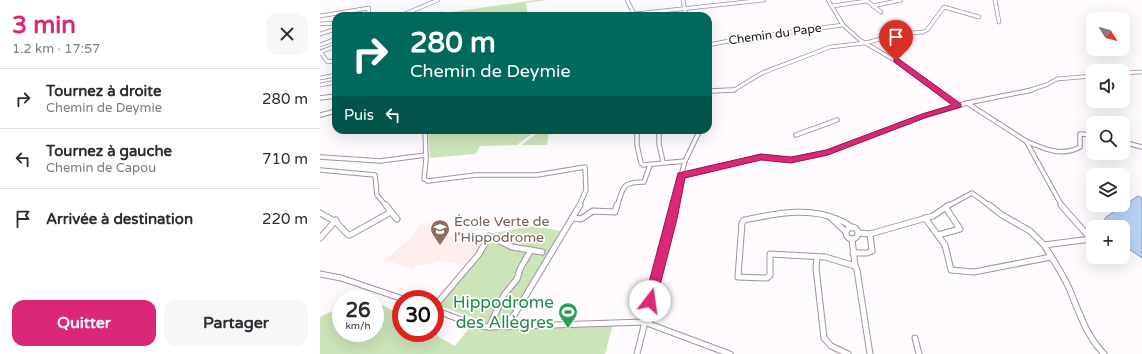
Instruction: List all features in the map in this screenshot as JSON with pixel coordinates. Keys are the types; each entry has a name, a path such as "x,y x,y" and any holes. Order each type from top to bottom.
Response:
{"street":[{"path":"410,12 438,0"},
{"path":"627,0 633,12"},
{"path":"683,0 685,12"},
{"path":"654,12 764,0"},
{"path":"828,0 843,25 865,43 896,61 958,106"},
{"path":"873,6 901,0"},
{"path":"995,0 998,22"},
{"path":"832,6 867,1 881,12"},
{"path":"712,91 734,90 762,73 826,48 865,43 901,34 924,32 944,7 979,17"},
{"path":"344,12 368,8 368,12"},
{"path":"320,16 332,14"},
{"path":"320,24 332,23"},
{"name":"Chemin du Pape","path":"712,45 739,39 843,25"},
{"path":"322,34 332,30"},
{"path":"320,45 332,41"},
{"path":"332,48 320,52 328,62 332,61"},
{"path":"1130,73 1142,72"},
{"path":"320,78 332,76"},
{"path":"681,176 761,157 791,160 828,152 924,116 967,103 1031,90 1046,85 1057,79 1086,77"},
{"path":"320,85 332,83"},
{"path":"320,98 332,96"},
{"path":"967,103 1026,141 1043,149 1071,152 1080,147 1080,134 1086,134"},
{"path":"320,115 332,112"},
{"path":"796,134 837,120"},
{"path":"425,134 426,155 424,179 428,181 476,175 537,175 585,167 586,190 583,200 507,327"},
{"path":"637,134 637,145 641,163 643,165 685,160"},
{"path":"659,134 659,144 663,162"},
{"path":"638,354 644,322 672,219 685,160 698,134"},
{"path":"1026,141 1064,210 1091,239 1044,245"},
{"path":"1130,144 1142,147"},
{"path":"320,157 354,158 374,161 396,160 426,155"},
{"path":"572,218 581,219 593,211 616,212 625,185 630,182 644,182 650,165"},
{"path":"320,170 375,175 377,195 397,220"},
{"path":"856,268 841,261 817,257 796,254 770,254 770,275 767,278 738,277 742,223 744,220 791,212 829,217 842,221 859,233 870,234 938,214 961,198 972,193 1002,215 1030,231 1044,245 1065,278 1079,315 1096,347 1104,354"},
{"path":"938,235 960,229 946,208"},
{"path":"320,213 336,220 348,235 350,235 391,212"},
{"path":"829,217 852,239 870,354"},
{"path":"925,218 945,245 951,270 974,272 1051,257"},
{"path":"320,238 336,220"},
{"path":"846,232 847,229 852,228"},
{"path":"852,239 858,238 859,233"},
{"path":"853,253 867,253 872,251 870,234"},
{"path":"444,295 479,254 489,236 512,247 542,252"},
{"path":"489,327 504,295 518,279 520,269 530,250"},
{"path":"817,257 824,338 826,343 832,348 848,354"},
{"path":"320,274 341,278 392,295"},
{"path":"444,313 477,326 489,327 644,322 721,352 730,354"},
{"path":"915,338 919,354"}],"shaded area":[{"name":"École Verte de l'Hippodrome","path":"422,223 435,224 444,234 480,245 465,265 440,260 431,264 416,265 413,269 385,260 409,239"}],"green space":[{"path":"536,0 547,0 526,3 527,12 451,12"},
{"path":"428,134 532,134 517,145 480,146 476,154 430,158"},
{"path":"536,134 548,134 547,145 521,145"},
{"path":"533,226 560,231 548,254 506,322 487,323 444,307 444,298 481,255 493,233"},
{"name":"Hippodrome des Allègres","path":"384,306 392,310 392,342 444,342 444,340 455,346 469,328 505,330 613,324 605,354 320,354 320,317 332,311 332,342 384,342"}],"water":[{"path":"1138,196 1142,198 1142,258 1130,250 1130,220 1104,220 1114,212 1130,212 1130,201"}],"place":[{"name":"École Verte de l'Hippodrome","path":"440,246"},
{"name":"Hippodrome des Allègres","path":"568,329"}],"route":[{"path":"650,301 672,219 681,176 721,165 761,157 791,160 828,152 924,116 958,106 896,61"}]}
